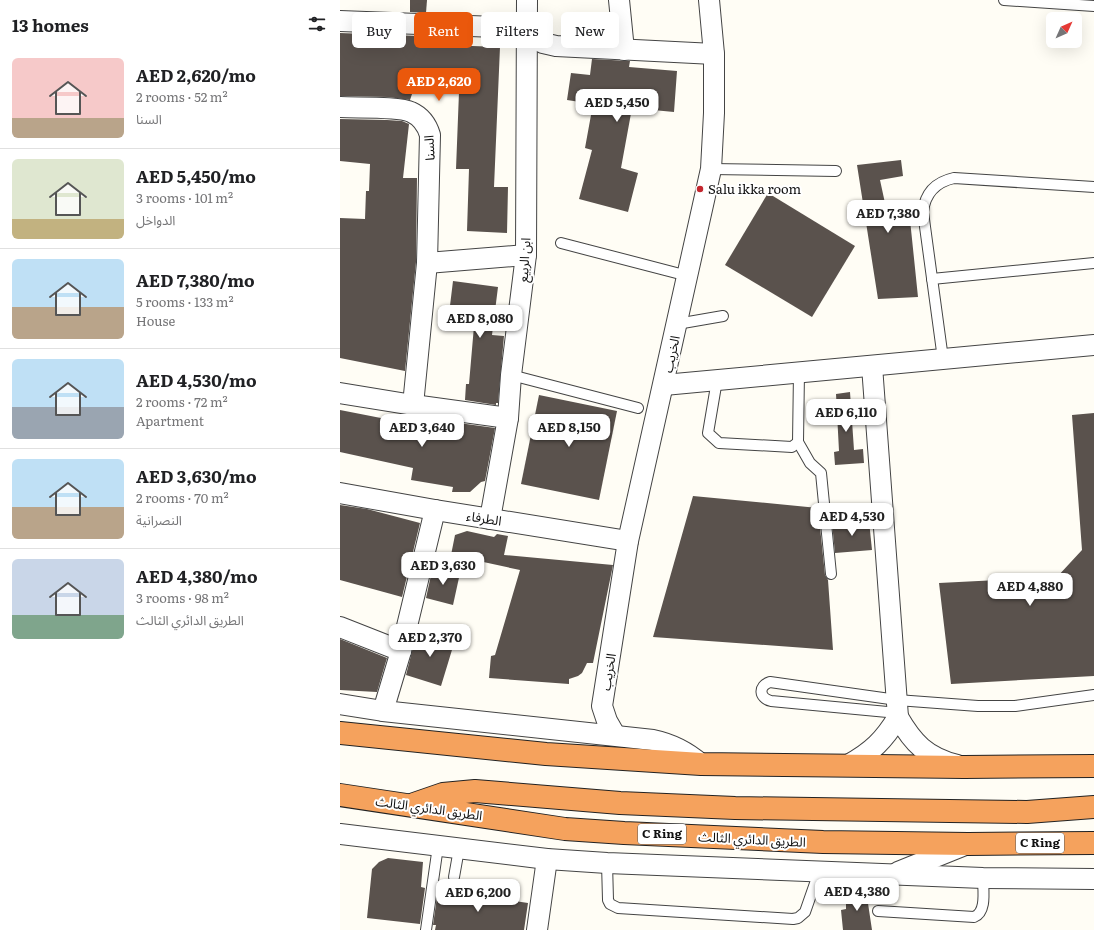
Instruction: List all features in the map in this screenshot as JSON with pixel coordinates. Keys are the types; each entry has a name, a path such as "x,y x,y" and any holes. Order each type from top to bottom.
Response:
{"highway":[{"path":"340,733 546,754 701,764 964,767 1094,766"},
{"path":"412,805 442,794 475,791 620,803 735,808 1027,812 1094,807"},
{"name":"الطريق الدائري الثالث","path":"340,795 565,829 823,842 968,844 1094,843"}],"street":[{"name":"ابن الربيع","path":"527,0 527,12"},
{"path":"619,0 624,50"},
{"name":"الخريب","path":"615,735 607,721 602,706 628,541 711,169 714,113 714,54 709,0"},
{"path":"340,21 481,26"},
{"path":"553,45 714,54"},
{"name":"ابن الربيع","path":"490,519 508,418 526,255 528,48"},
{"name":"السنا","path":"340,107 400,110 411,112 420,117 427,126 430,135 428,264 413,405"},
{"path":"428,264 526,255"},
{"path":"664,385 1094,345"},
{"path":"872,366 898,710 909,735 924,751 943,762 964,767"},
{"path":"340,393 508,418"},
{"name":"الطرفاء","path":"340,493 628,541"},
{"path":"383,711 401,651 435,510"},
{"path":"340,627 401,651"},
{"path":"340,704 383,711 574,732 615,735 666,743 679,748 701,764"},
{"name":"الخريب","path":"546,754 590,719 602,706"},
{"path":"848,765 877,745 889,732 898,710"},
{"path":"342,837 438,846 547,860 983,878 1094,879"},
{"path":"893,874 968,844"},
{"path":"537,930 547,860"}],"lane":[{"path":"1004,0 1094,6"},
{"path":"711,169 836,171"},
{"path":"943,359 923,212 927,196 932,189 946,180 954,178 1094,187"},
{"path":"561,243 688,276"},
{"path":"932,279 1094,263"},
{"path":"677,324 723,316"},
{"path":"799,372 798,442 810,463 821,473 831,574"},
{"path":"512,375 638,408"},
{"path":"717,380 708,433 718,443 792,447 798,442"},
{"path":"898,710 770,682 765,683 761,692 762,696 766,700 771,701 898,710 1027,705 1094,695"},
{"path":"426,930 438,846"},
{"path":"454,877 459,849"},
{"path":"607,863 608,900 610,904 618,908 793,919 798,918 805,912 820,872"},
{"path":"878,911 974,917 977,916 982,909 983,878"}],"building":[{"path":"410,0 427,0 426,12 410,12"},
{"path":"340,33 352,33 352,48 406,48 406,36 414,36 414,48 473,48 473,46 481,46 481,48 500,48 494,187 508,187 507,233 467,231 469,169 456,169 459,92 413,91 410,100 388,97 340,96"},
{"path":"592,59 630,61 629,67 677,71 674,112 632,108 621,168 638,173 628,212 579,199 592,150 585,148 593,104 567,100 571,73 590,75"},
{"path":"340,119 402,121 409,124 403,178 417,178 416,262 405,371 340,358 340,218 365,219 366,191 369,191 370,164 340,161"},
{"path":"901,160 903,176 880,180 888,217 909,210 918,297 878,299 857,165"},
{"path":"768,193 855,246 812,317 725,265"},
{"path":"453,281 498,287 492,335 504,336 498,403 496,403 496,405 465,400 466,384 469,384 474,326 448,322"},
{"path":"850,392 854,450 863,449 864,463 835,465 834,452 839,451 836,394"},
{"path":"539,395 617,411 599,500 521,484"},
{"path":"340,410 386,419 387,416 429,426 430,419 495,428 485,481 481,482 470,492 452,492 453,487 411,480 413,468 340,452"},
{"path":"1094,413 1094,676 951,684 939,583 1057,577 1082,550 1072,415"},
{"path":"693,496 818,508 825,575 828,580 833,650 653,637"},
{"path":"340,505 367,509 420,523 402,597 340,580"},
{"path":"869,521 872,550 835,553 832,523"},
{"path":"467,531 494,537 497,534 508,536 504,555 613,565 593,663 587,663 582,673 569,679 569,684 489,678 491,656 495,655 520,570 451,555 455,535"},
{"path":"433,566 460,573 453,605 426,598"},
{"path":"417,632 427,636 428,634 455,640 441,686 406,675"},
{"path":"340,639 387,658 377,692 340,690"},
{"path":"388,858 423,862 421,887 425,888 420,924 367,918 372,869 379,862"},
{"path":"438,890 528,903 524,930 435,930 436,925 433,925"},
{"path":"866,890 872,930 843,930 841,910 846,909 846,898 849,892"}],"place":[{"name":"Salu ikka room","path":"700,189"}]}
